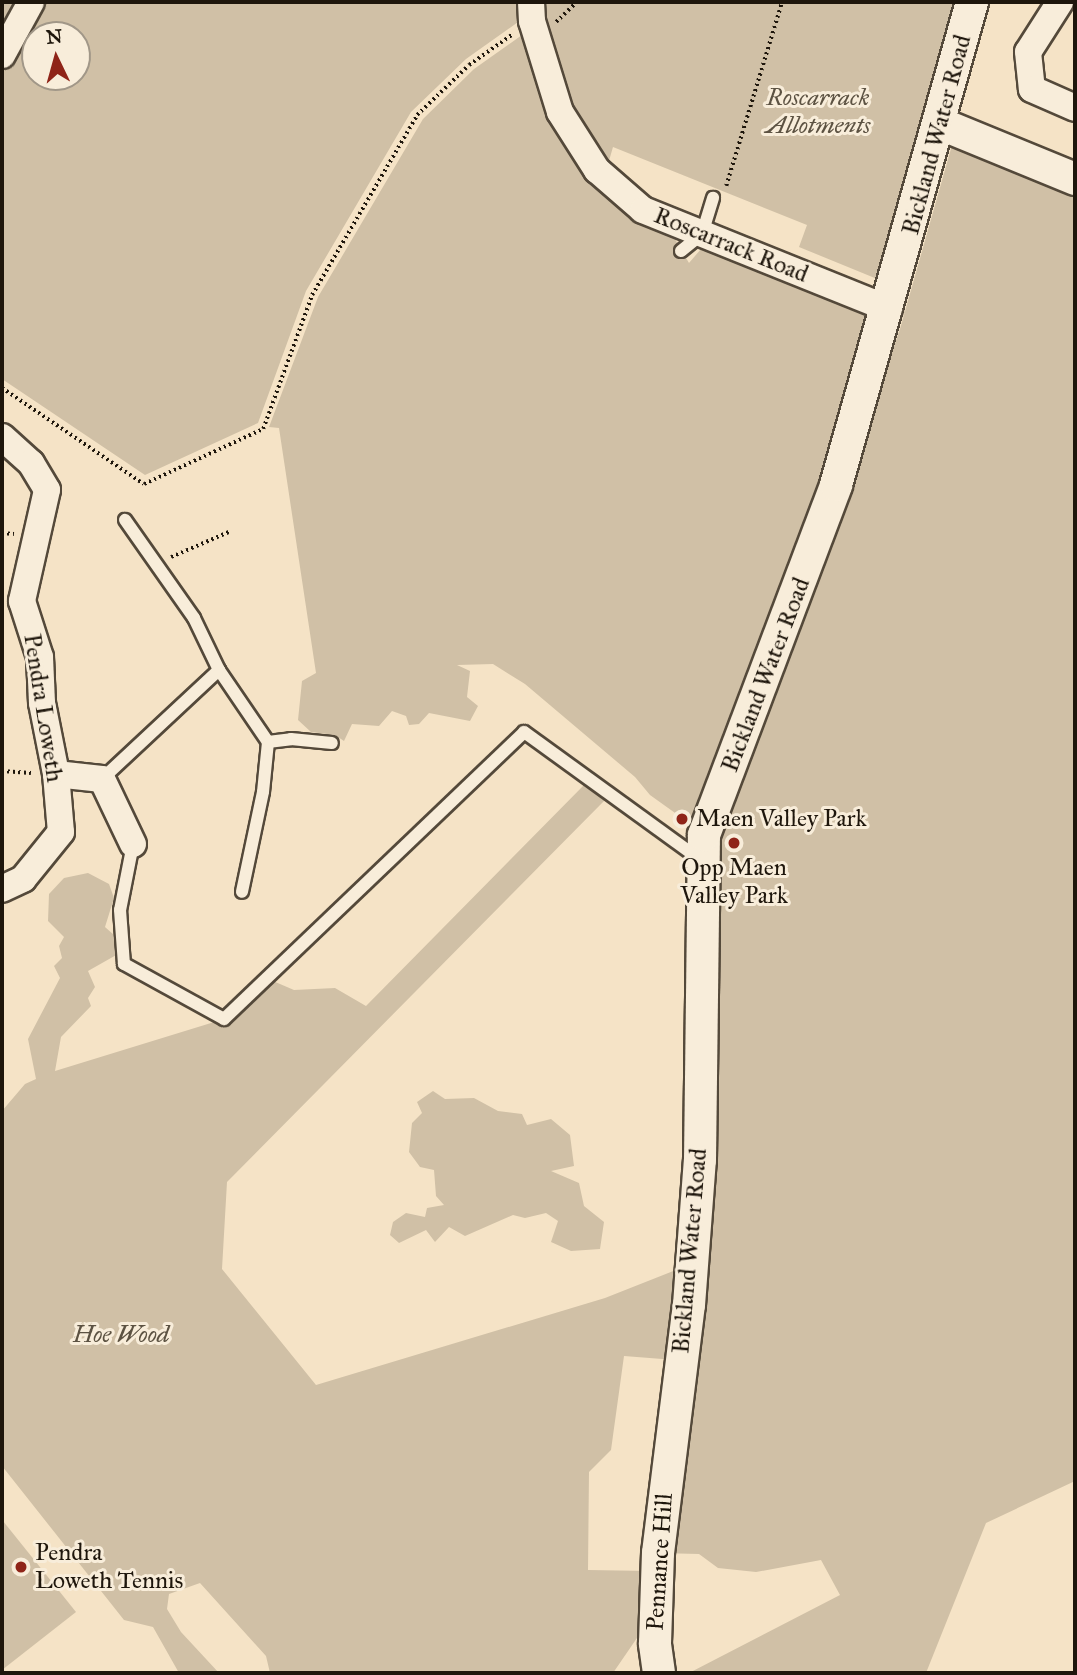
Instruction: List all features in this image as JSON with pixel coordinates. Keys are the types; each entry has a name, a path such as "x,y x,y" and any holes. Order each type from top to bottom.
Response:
{"street":[{"path":"2,55 31,2"},
{"name":"Bickland Water Road","path":"668,1450 689,1305 700,1160 704,835 836,485 889,309 972,2"},
{"path":"1060,2 1028,52 1032,89 1075,108"},
{"name":"Roscarrack Road","path":"532,11 561,112 597,170 643,210 889,309"},
{"path":"941,124 1075,179"},
{"name":"Pendra Loweth","path":"2,437 30,463 47,491 22,601 40,657 42,703 56,774 61,832 23,879 2,889"},
{"path":"56,774 102,779 133,844"},
{"name":"Pennance Hill","path":"659,1673 655,1643 658,1553 668,1450"}],"lane":[{"path":"681,251 702,233 713,198"},
{"path":"125,520 152,563 194,618 219,670 268,742 263,792 242,892"},
{"path":"102,779 219,670"},
{"path":"133,844 120,910 124,964 224,1019 524,732 704,862"},
{"path":"268,742 291,739 332,743"}],"path":[{"path":"725,189 782,2"},
{"path":"2,388 144,484 263,429 312,295 417,115 469,65 532,11"},
{"path":"152,563 231,531"},
{"path":"2,771 56,774"}],"green space":[{"path":"2,2 19,2 2,34"},
{"path":"42,2 521,2 521,20 466,59 411,112 306,291 258,423 145,475 2,379 2,75 21,40 21,91 91,91 91,21 32,21"},
{"name":"Roscarrack Allotments","path":"539,2 959,2 887,283 799,247 807,225 613,147 606,171 569,110"},
{"path":"529,30 555,115 672,234 689,263 707,242 881,311 703,833 650,795 635,777 525,684 493,664 457,665 470,671 467,697 478,706 470,721 429,713 419,724 409,725 406,716 392,711 379,726 352,724 344,741 335,735 311,732 298,720 302,681 316,673 279,428 269,427 318,297 423,119 474,69"},
{"path":"952,145 1075,195 1075,1481 986,1523 926,1673 689,1673 840,1595 821,1560 756,1572 718,1568 699,1554 658,1553 668,1450 704,835 866,426 900,329"},
{"name":"Hoe Wood","path":"584,785 605,800 227,1182 222,1269 316,1385 605,1298 686,1266 675,1360 624,1356 611,1450 589,1472 588,1570 650,1571 650,1619 613,1673 270,1673 266,1656 200,1583 169,1594 167,1609 181,1632 219,1673 179,1673 153,1627 124,1620 2,1466 2,1111 25,1084 36,1079 28,1039 60,978 54,966 62,958 59,946 64,937 48,921 49,894 64,878 88,873 109,884 114,898 105,927 114,935 118,954 88,971 95,987 88,998 91,1006 61,1037 55,1071 224,1019 266,978 294,990 335,988 366,1006"},
{"path":"433,1091 445,1099 474,1098 498,1111 522,1114 527,1125 551,1119 570,1135 574,1166 551,1171 579,1183 584,1206 604,1222 600,1249 571,1251 551,1242 558,1221 546,1213 525,1218 513,1215 465,1236 449,1227 435,1242 426,1230 399,1243 390,1235 393,1222 406,1213 425,1217 427,1208 444,1205 436,1196 434,1170 420,1167 409,1152 412,1123 422,1113 417,1102"},
{"name":"Pendra Loweth Tennis","path":"2,1522 76,1612 2,1670"}],"place":[{"name":"Maen Valley Park","path":"682,819"},
{"name":"Opp Maen Valley Park","path":"734,843"},
{"name":"Pendra Loweth Tennis","path":"21,1567"}]}
